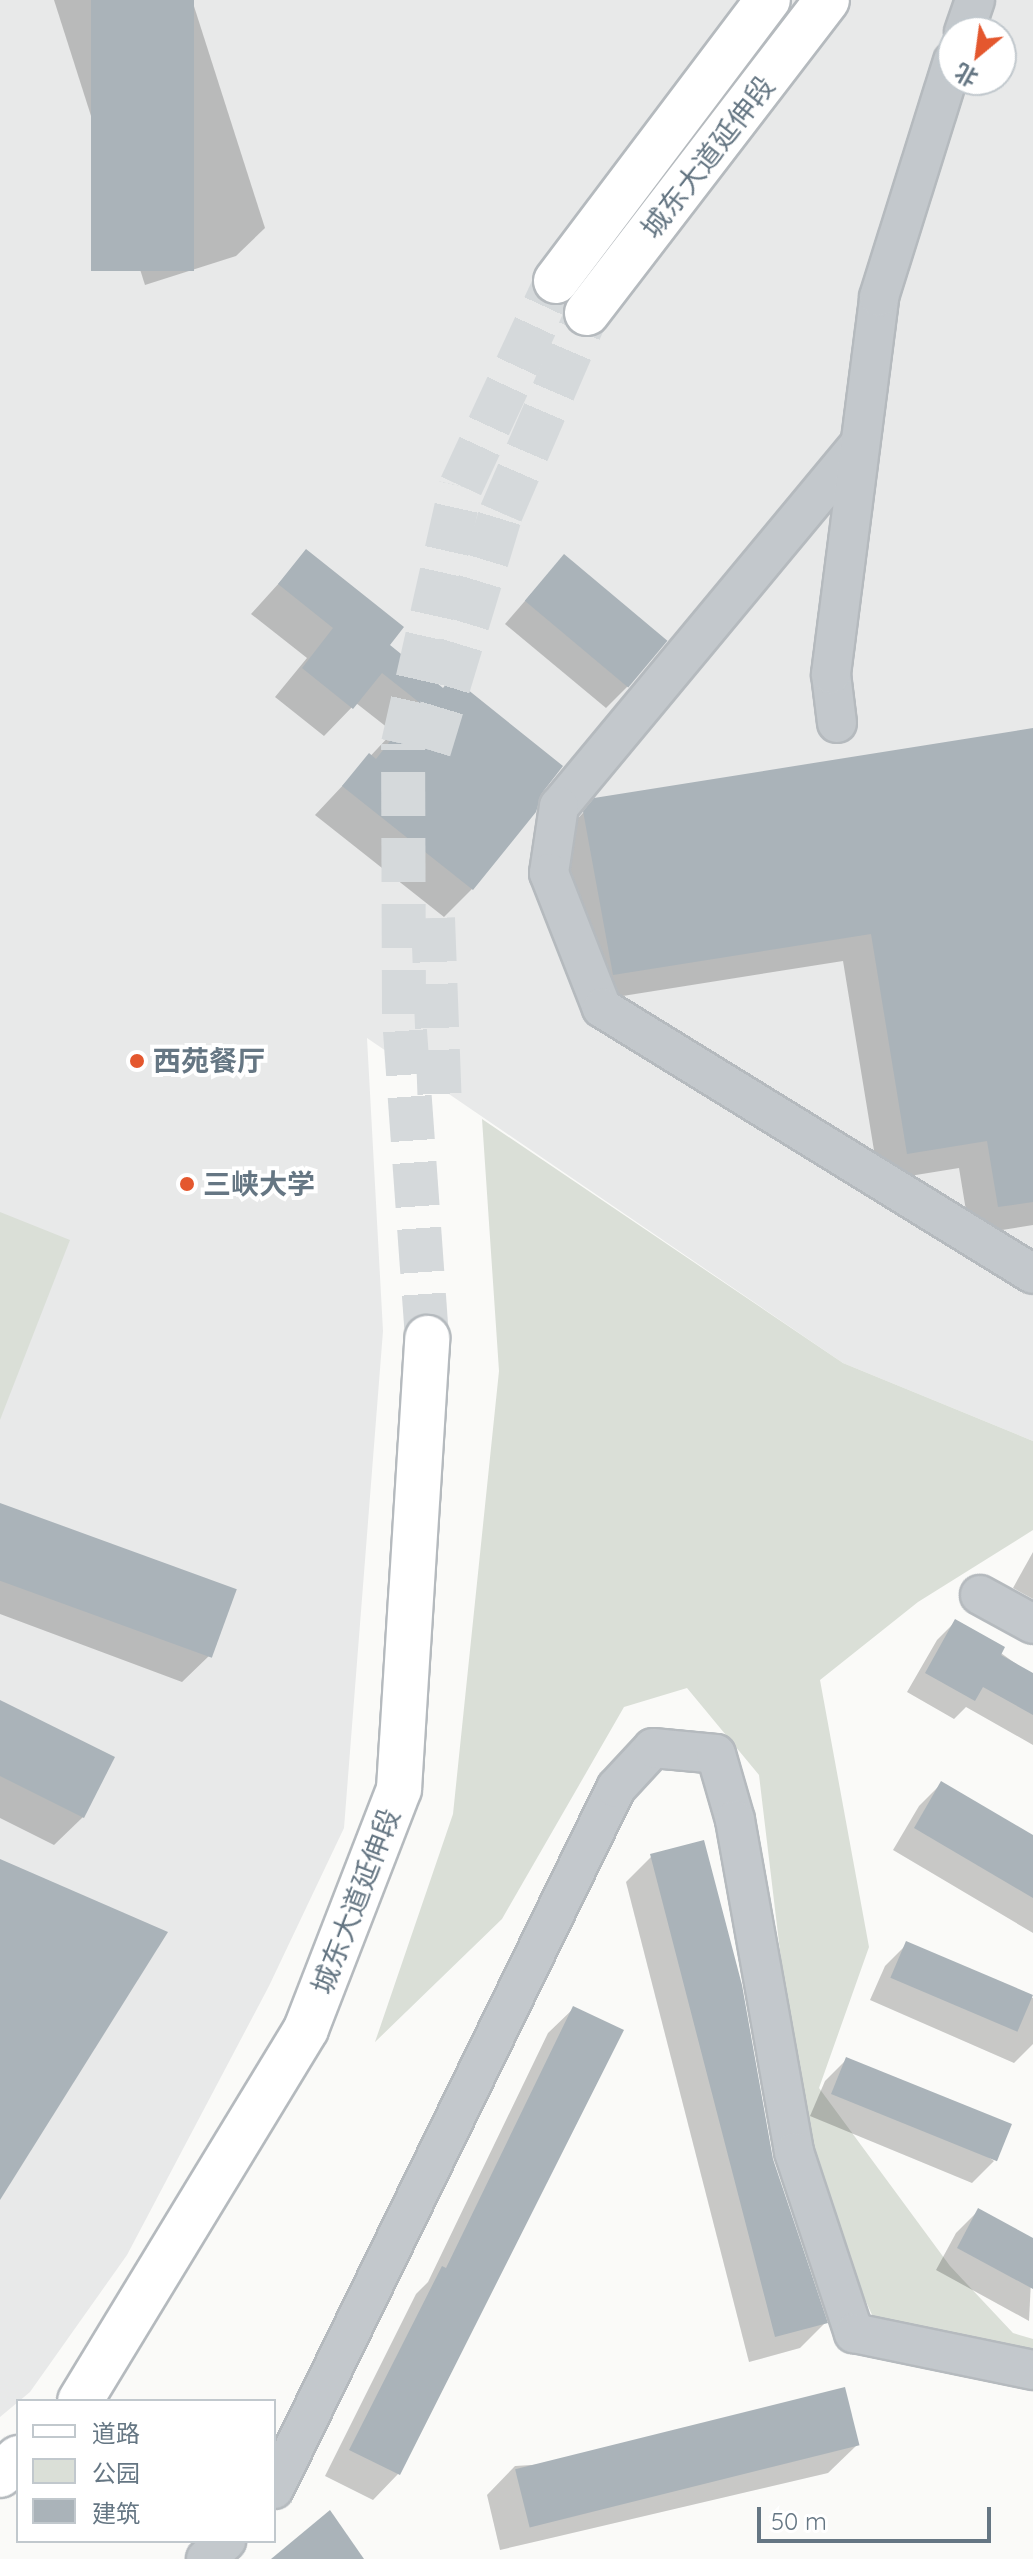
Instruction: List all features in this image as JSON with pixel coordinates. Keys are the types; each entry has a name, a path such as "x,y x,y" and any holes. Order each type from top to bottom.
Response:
{"main road":[{"name":"城东大道延伸段","path":"556,281 768,0"},
{"name":"城东大道延伸段","path":"587,313 827,0"},
{"name":"城东大道延伸段","path":"81,2399 306,2029 399,1789 440,1344 419,1803 339,2024 113,2399"},
{"path":"0,2475 16,2460"},
{"path":"0,2496 16,2483"}],"street":[{"path":"837,723 831,674 879,297 942,96"},
{"path":"860,444 559,806 549,873 602,1008 1033,1274"},
{"path":"980,1595 1033,1624"},
{"path":"276,2486 306,2433 616,1788 653,1748 716,1754 735,1820 794,2152 854,2333 1033,2370"},
{"path":"206,2559 224,2543"}],"shaded area":[{"path":"0,0 1033,0 1033,1441 843,1363 367,1038 383,1331 344,1828 269,1986 127,2255 30,2392 22,2399 16,2399 16,2404 0,2417"}],"green space":[{"path":"482,1119 843,1363 1033,1441 1033,1530 918,1602 820,1680 869,1947 819,2088 950,2266 1013,2333 1033,2339 1033,2390 892,2359 806,2169 759,1775 687,1688 624,1707 502,1919 375,2042 453,1814 499,1371"},
{"path":"0,1212 70,1240 0,1420"}],"building":[{"path":"91,0 194,0 194,271 91,271"},
{"path":"306,549 404,627 390,645 443,688 452,677 563,766 542,793 536,812 473,890 342,786 369,753 376,759 420,703 382,673 353,709 302,668 333,628 278,584"},
{"path":"564,554 667,641 628,688 525,601"},
{"path":"1033,728 1033,1202 998,1207 987,1141 907,1154 871,934 613,975 583,811 594,798"},
{"path":"0,1503 237,1589 212,1658 0,1581"},
{"path":"955,1619 1005,1647 1001,1655 1033,1673 1033,1715 983,1687 975,1701 925,1673"},
{"path":"0,1700 115,1757 84,1818 0,1776"},
{"path":"941,1781 1033,1835 1033,1898 914,1828"},
{"path":"704,1840 742,1985 773,2159 828,2323 775,2337 650,1854"},
{"path":"0,1859 168,1932 0,2200"},
{"path":"906,1941 1033,1995 1017,2032 890,1978"},
{"path":"573,2006 624,2030 400,2475 349,2450 442,2266 446,2268"},
{"path":"846,2057 1012,2124 997,2161 831,2094"},
{"path":"978,2208 1033,2238 1033,2289 957,2248"},
{"path":"845,2387 860,2445 530,2527 515,2469"},
{"path":"330,2510 364,2559 271,2559"}],"tunnel":[{"path":"427,1338 404,1014 403,744 461,486 556,281"},
{"path":"429,750 501,513 587,313"},
{"path":"433,918 440,1113"}],"place":[{"name":"西苑餐厅","path":"137,1061"},
{"name":"三峡大学","path":"187,1184"}]}
